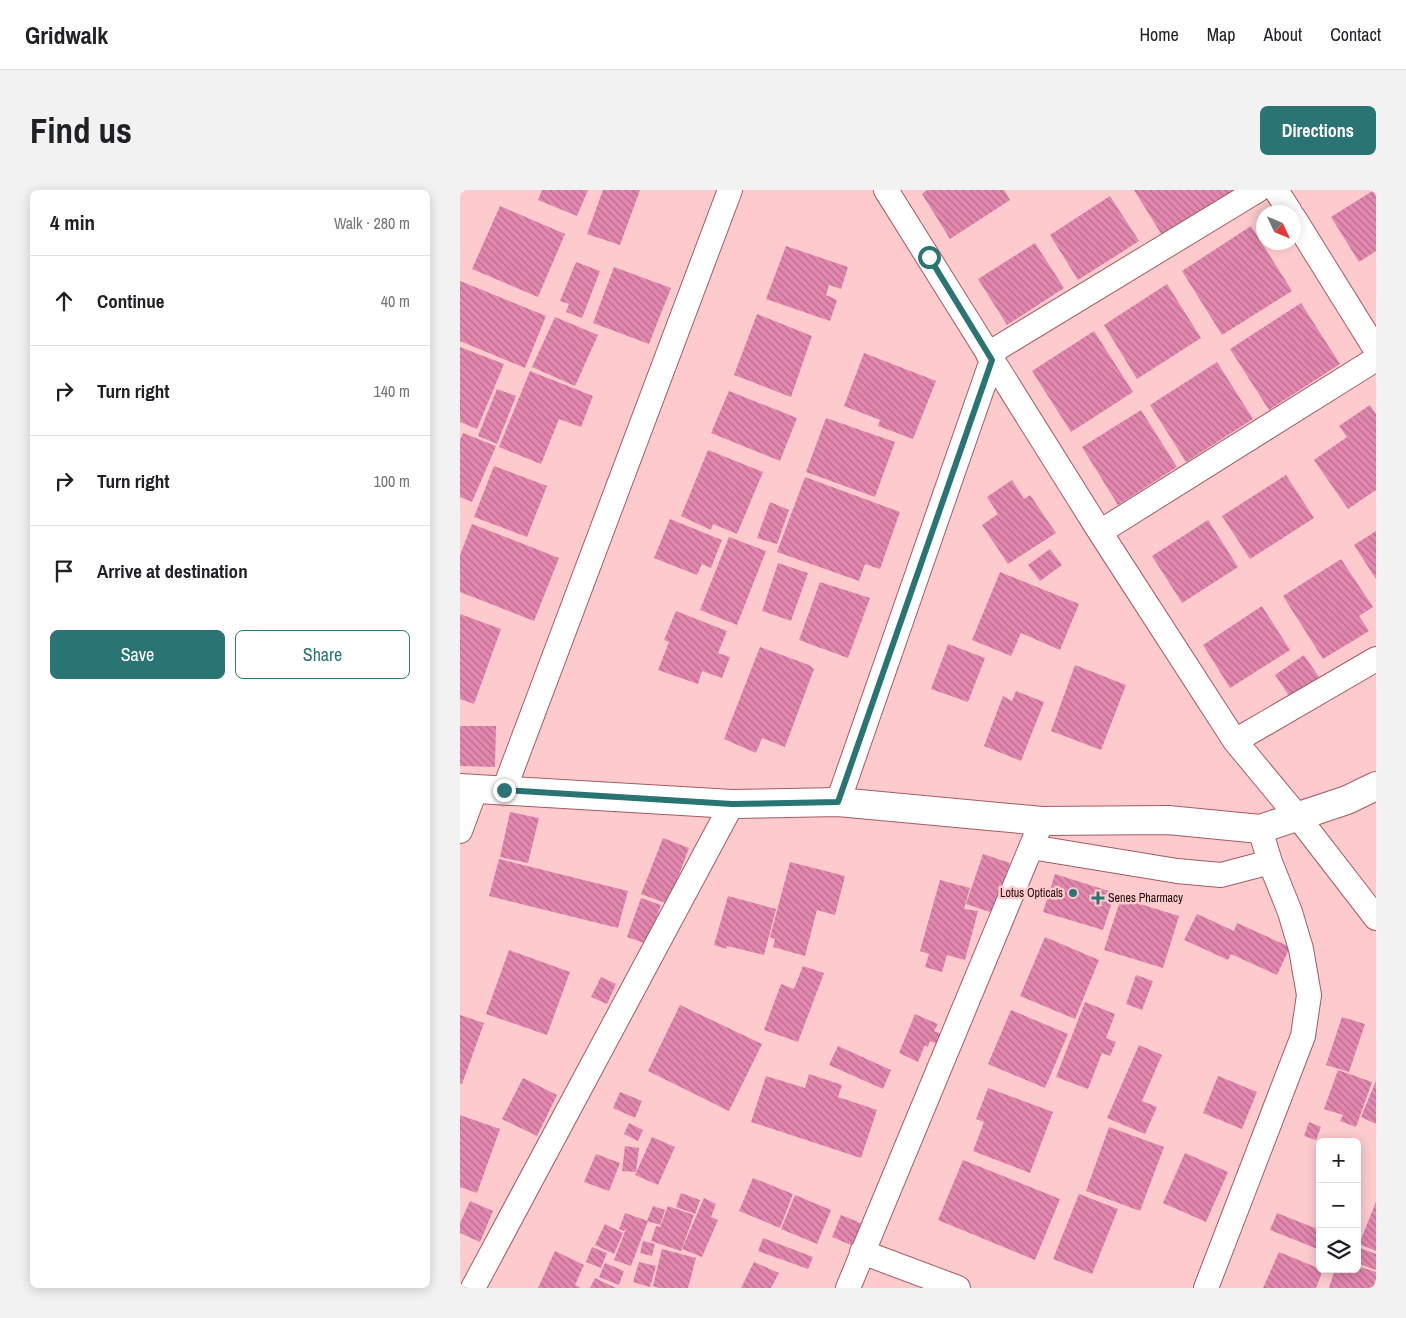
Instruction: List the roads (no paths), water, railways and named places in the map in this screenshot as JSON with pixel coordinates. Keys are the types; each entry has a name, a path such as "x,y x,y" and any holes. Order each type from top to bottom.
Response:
{"street":[{"path":"504,790 730,190"},
{"path":"886,190 1100,532 1235,741 1298,817 1376,918"},
{"path":"838,802 990,357 1258,190"},
{"path":"1276,190 1286,205"},
{"path":"1301,229 1376,350"},
{"path":"1100,532 1376,359"},
{"path":"1235,741 1376,658"},
{"path":"460,831 468,788 732,804 838,802 1042,821 1168,820 1260,829 1347,800 1376,786"},
{"path":"473,1288 732,804"},
{"path":"848,1288 1042,821"},
{"path":"1206,1288 1303,1036 1309,995 1301,949 1290,912 1270,862 1260,829"},
{"path":"1031,847 1177,871 1220,875 1270,862"},
{"path":"862,1252 958,1288"}],"place":[{"name":"Lotus Opticals","path":"1073,893"},
{"name":"Senes Pharmacy","path":"1098,898"}]}
